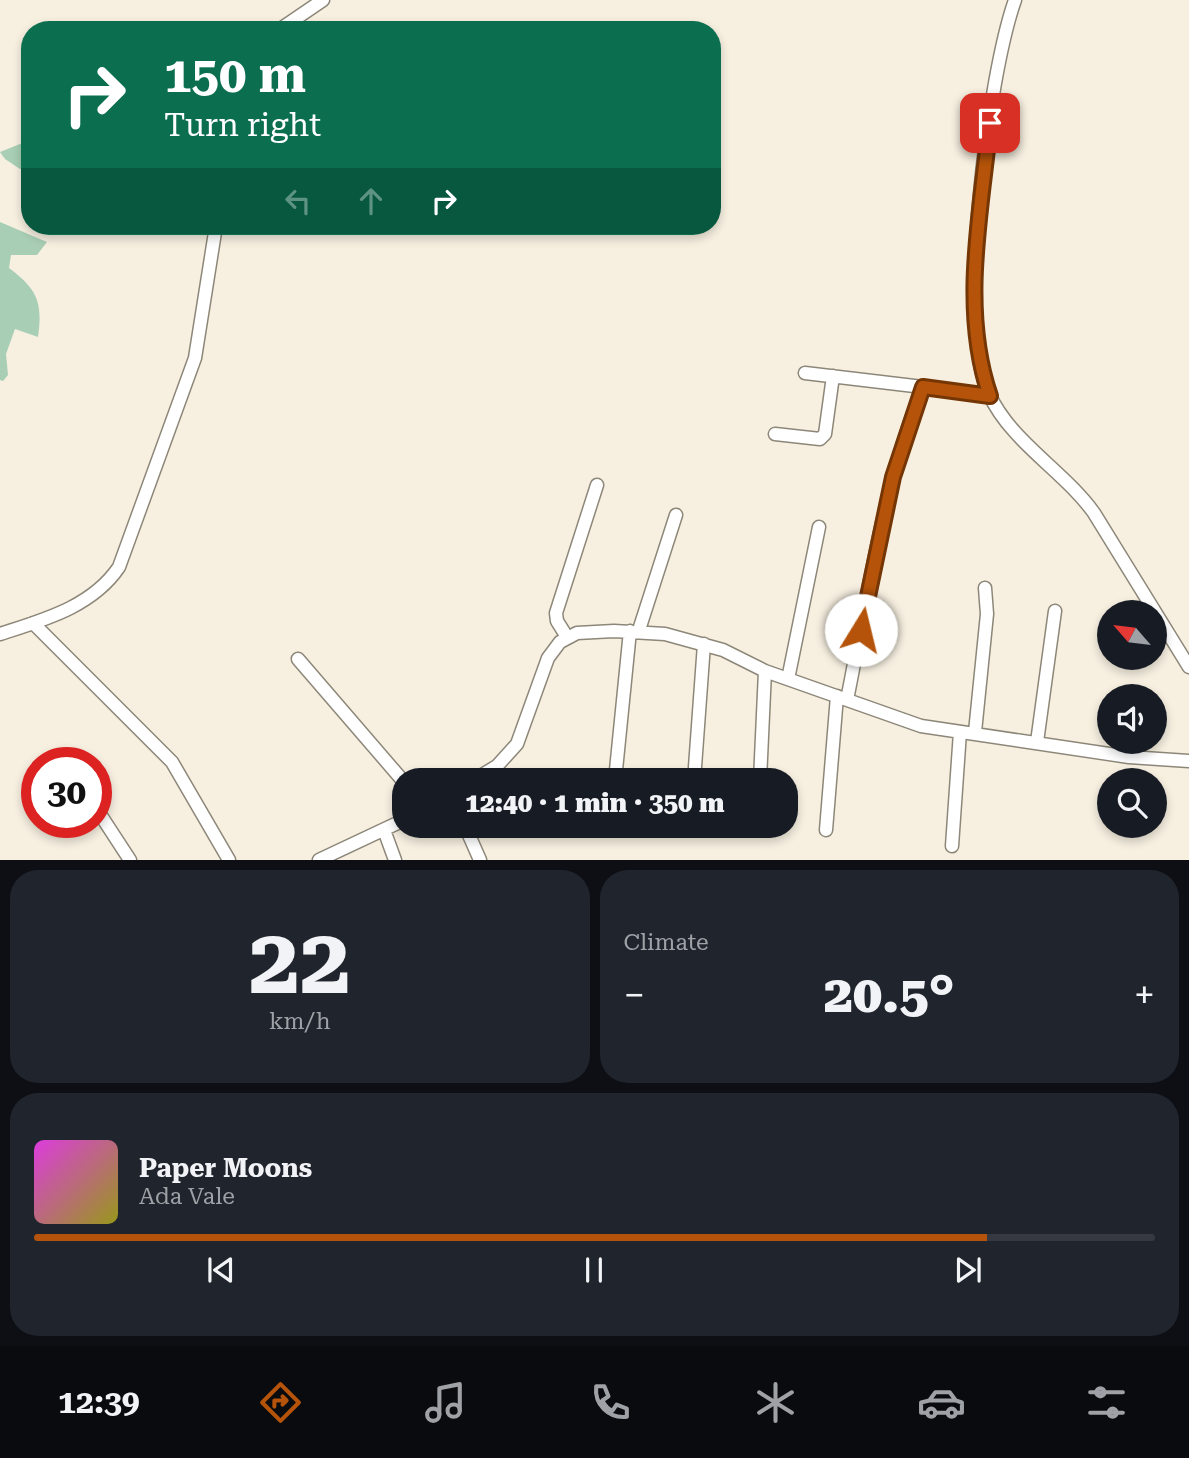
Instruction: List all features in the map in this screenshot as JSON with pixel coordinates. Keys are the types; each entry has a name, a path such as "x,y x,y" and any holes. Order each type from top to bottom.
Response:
{"street":[{"path":"292,21 323,0"},
{"path":"1015,0 993,99 975,286 974,313 978,352 990,396 1010,425 1082,496 1117,547 1189,667"},
{"path":"0,634 80,603 108,582 119,567 195,358 215,235"},
{"path":"805,373 990,396"},
{"path":"775,434 820,439 825,433 833,376"},
{"path":"826,830 842,698 890,488 923,387"},
{"path":"567,636 557,621 556,613 597,485"},
{"path":"617,768 634,630 676,515"},
{"path":"788,679 819,527"},
{"path":"975,732 987,614 985,588"},
{"path":"1037,742 1055,611"},
{"path":"33,623 172,762 229,859"},
{"path":"494,768 517,744 548,658 567,636 576,633 634,630 723,650 765,671 921,726 1129,757 1189,761"},
{"path":"695,767 704,645"},
{"path":"298,659 392,768"},
{"path":"761,768 765,671"},
{"path":"952,846 960,732"},
{"path":"319,859 392,826"},
{"path":"384,830 395,859"},
{"path":"112,832 130,859"},
{"path":"470,838 480,859"}],"green space":[{"path":"21,144 21,169 5,159 0,152"},
{"path":"0,222 21,231 21,235 31,235 47,242 37,255 11,255 9,268 26,283 36,297 40,314 38,337 15,329 6,354 8,375 3,381 0,380"}],"route":[{"path":"861,630 868,585 893,477 923,387 990,396 981,370 974,313 979,228 990,123"}]}
